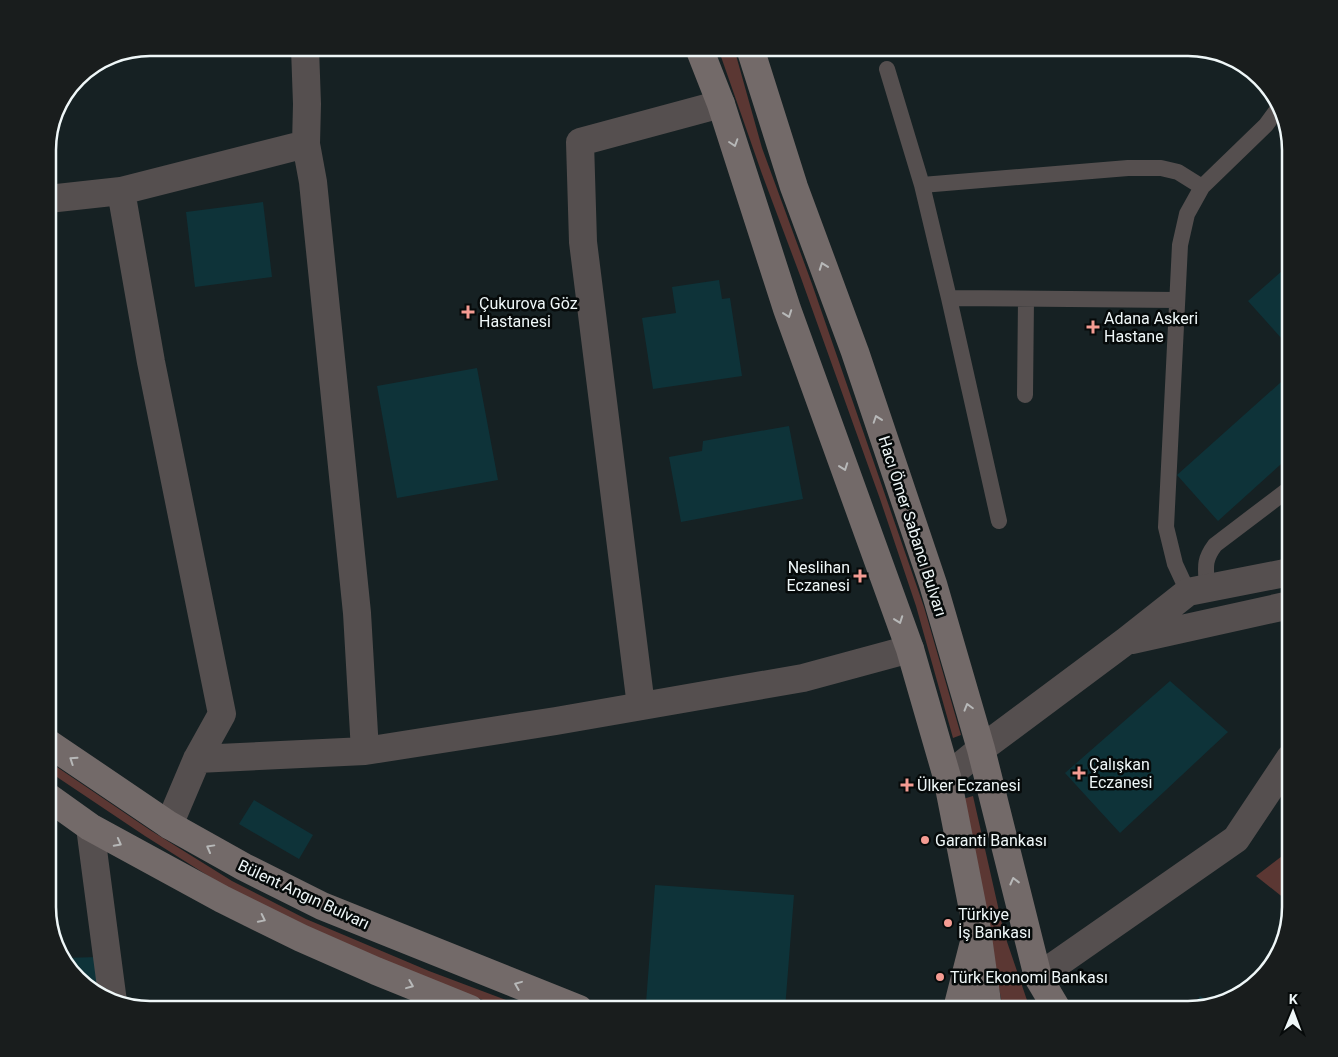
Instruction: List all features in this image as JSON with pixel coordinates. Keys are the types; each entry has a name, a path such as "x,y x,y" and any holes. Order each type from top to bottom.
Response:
{"main road":[{"path":"702,56 721,104 786,309 910,649 947,778 977,930 987,1001"},
{"name":"Hacı Ömer Sabancı Bulvarı","path":"753,56 794,187 854,352 933,584 981,750 1038,977 1052,1001"},
{"name":"Bülent Angın Bulvarı","path":"56,748 169,825 244,867 322,906 557,1001"},
{"path":"56,805 90,827 222,899 376,972 448,1001"},
{"path":"959,1001 977,930"}],"street":[{"path":"305,56 306,144 313,182 357,613 366,750"},
{"path":"641,706 583,242 580,142 721,104"},
{"path":"56,198 121,191 306,144"},
{"path":"121,191 151,362 222,714 197,759 169,825"},
{"path":"947,778 981,750 1126,641 1198,590 1282,573"},
{"path":"1126,641 1282,608"},
{"path":"197,759 366,750 803,678 910,649"},
{"path":"1038,977 1236,839 1282,770"},
{"path":"90,827 112,992"}],"lane":[{"path":"887,69 922,185 999,521"},
{"path":"1198,590 1175,564 1166,527 1180,245 1187,214 1202,187 1266,125 1274,114"},
{"path":"922,185 1128,168 1153,168 1178,172 1202,187"},
{"path":"949,298 1177,300"},
{"path":"1025,395 1026,299"},
{"path":"1198,590 1208,555 1215,545 1282,494"}],"shaded area":[{"path":"721,56 736,56 762,148 812,284 924,607 961,735 953,738 916,606 880,499"},
{"path":"56,766 150,830 232,881 306,919 429,971 509,1001 486,1001 424,978 304,926 229,889 56,776"},
{"path":"973,796 1004,933 1027,1001 1001,1001 963,799"},
{"path":"1282,856 1282,897 1256,876"}],"building":[{"path":"263,202 272,277 195,287 186,212"},
{"path":"1282,271 1282,339 1248,301"},
{"path":"719,280 722,299 730,298 742,376 653,389 642,318 676,313 672,287"},
{"path":"477,368 498,480 397,498 377,386"},
{"path":"1282,381 1282,463 1218,521 1177,475"},
{"path":"789,426 803,499 681,522 669,457 702,451 703,441"},
{"path":"1170,681 1228,732 1120,833 1065,773"},
{"path":"254,800 313,835 299,859 239,824"},
{"path":"655,885 794,895 786,1001 646,1001"},
{"path":"98,957 99,985 80,969 72,958"}],"place":[{"name":"Çukurova Göz Hastanesi","path":"468,312"},
{"name":"Adana Askeri Hastane","path":"1093,327"},
{"name":"Neslihan Eczanesi","path":"860,576"},
{"name":"Çalışkan Eczanesi","path":"1079,773"},
{"name":"Ülker Eczanesi","path":"907,785"},
{"name":"Garanti Bankası","path":"925,840"},
{"name":"Türkiye İş Bankası","path":"948,923"},
{"name":"Türk Ekonomi Bankası","path":"940,977"}]}
